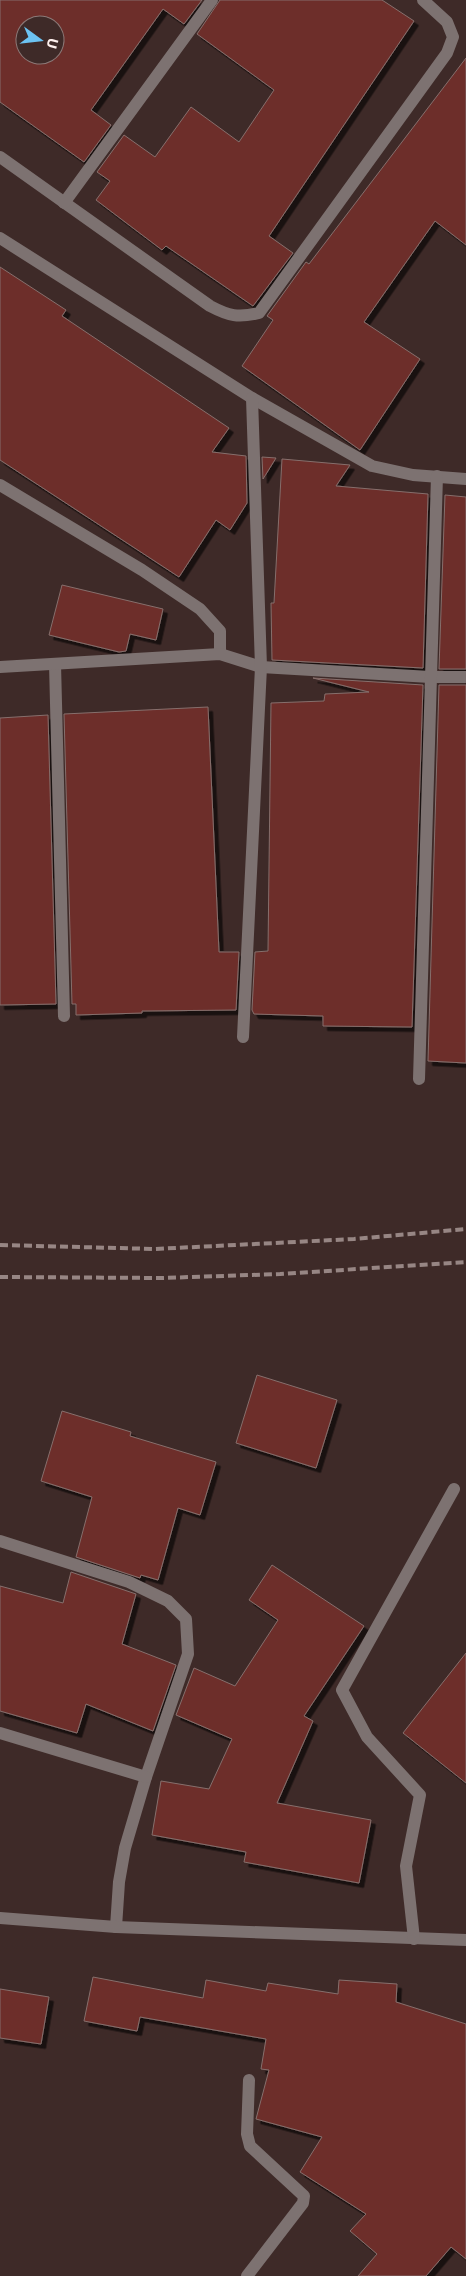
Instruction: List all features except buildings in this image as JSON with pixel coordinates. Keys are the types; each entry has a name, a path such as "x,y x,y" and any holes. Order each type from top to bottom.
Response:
{"street":[{"path":"64,203 212,0"},
{"path":"0,157 210,306 223,313 241,318 259,313 447,53 453,37 447,22 423,0"},
{"path":"0,238 252,398 372,466 413,475 466,479"},
{"path":"243,1037 261,666 252,398"},
{"path":"419,1079 437,476"},
{"path":"0,485 142,570 200,609 220,631 220,654"},
{"path":"0,667 220,654 261,666 430,677 466,677"},
{"path":"55,664 64,1016"},
{"path":"414,1939 406,1866 420,1795 367,1737 342,1690 454,1489"},
{"path":"0,1541 129,1582 168,1601 186,1619 188,1654 146,1777 125,1848 119,1882 116,1926"},
{"path":"0,1733 146,1777"},
{"path":"0,1918 116,1926 466,1940"},
{"path":"247,2276 302,2203 304,2196 254,2151 248,2141 249,2080"}],"railway":[{"path":"0,1245 155,1249 354,1239 466,1229"},
{"path":"0,1277 162,1278 280,1274 466,1262"}]}
